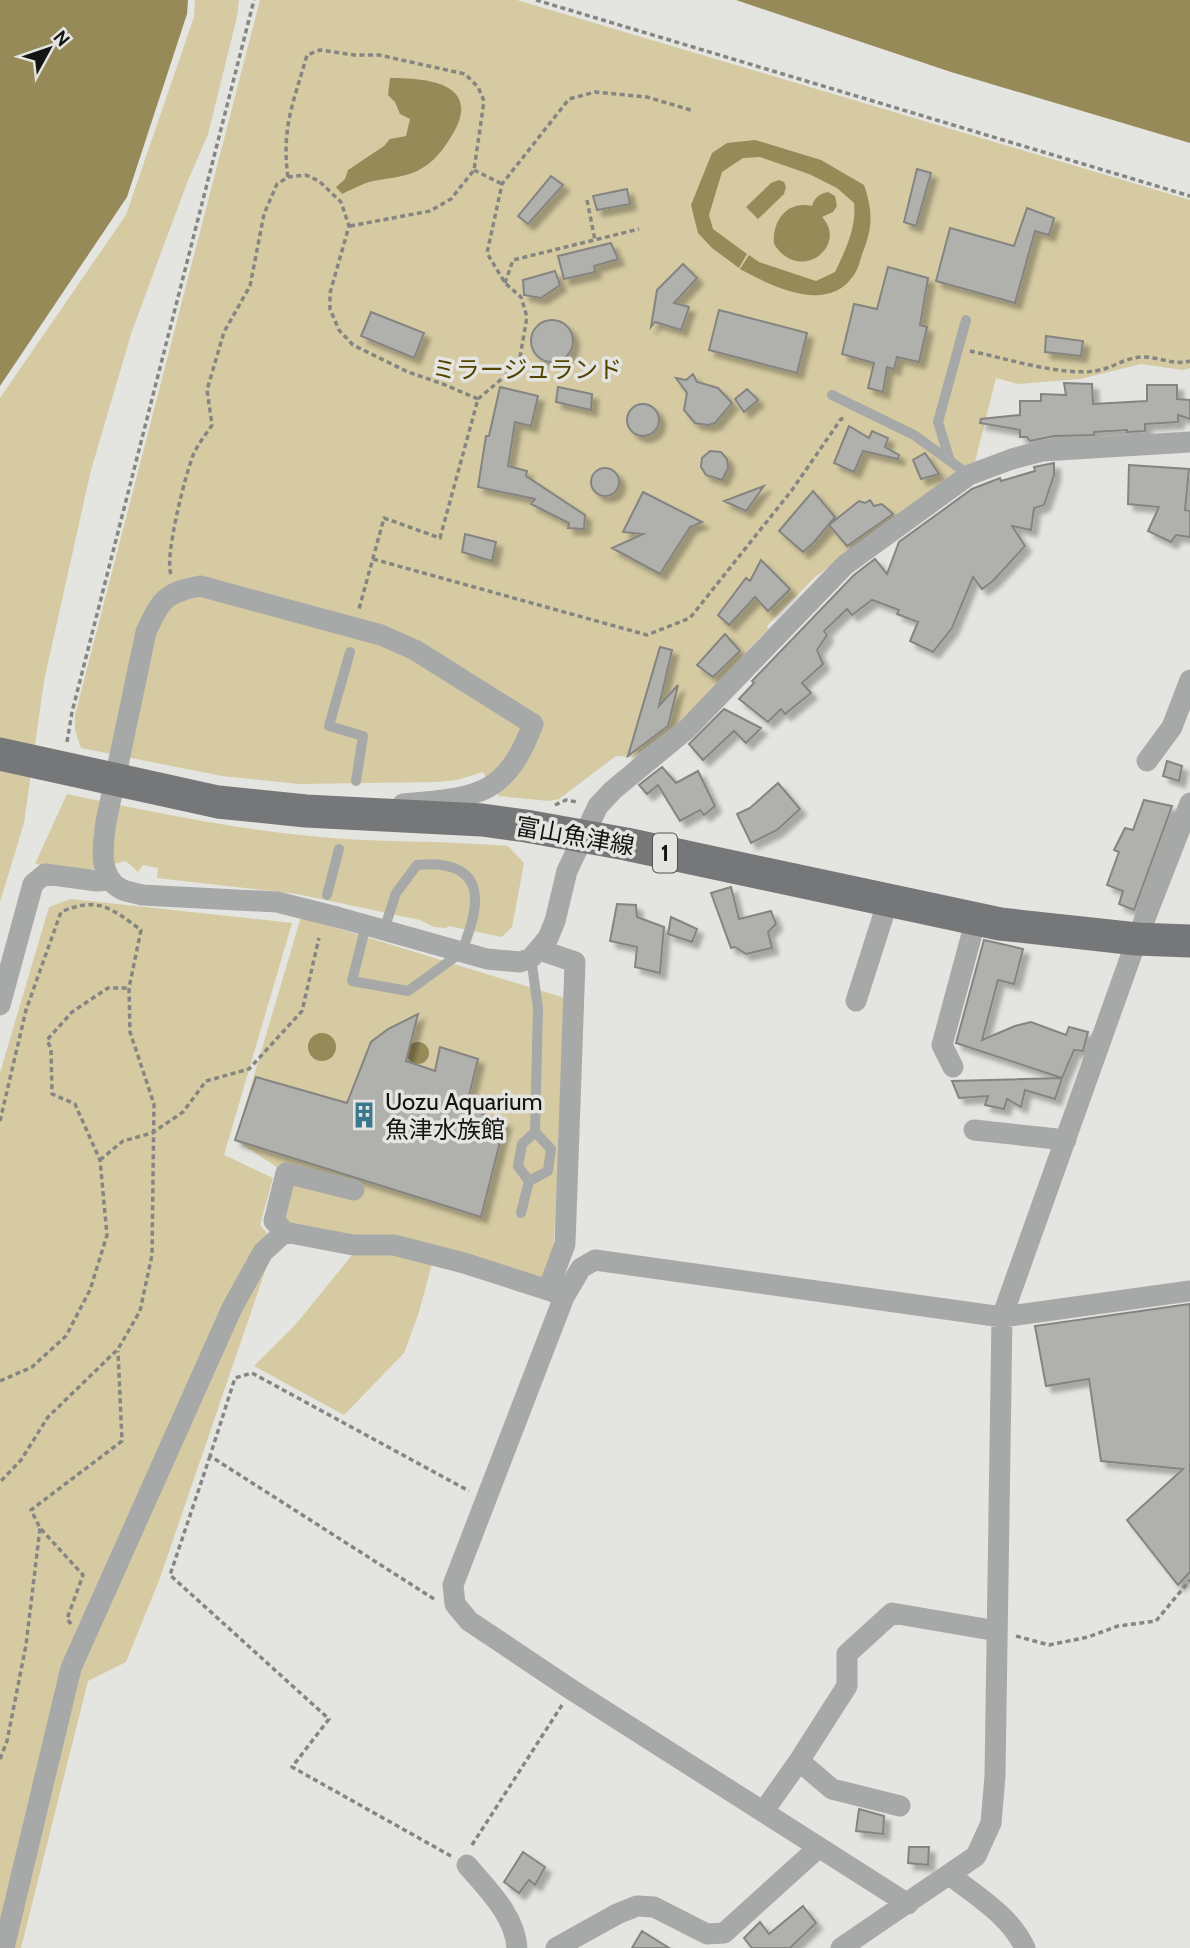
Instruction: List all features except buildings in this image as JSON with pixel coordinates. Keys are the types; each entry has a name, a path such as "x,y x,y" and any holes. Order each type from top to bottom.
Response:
{"main road":[{"name":"富山魚津線","path":"0,754 218,802 321,812 482,820 583,836 976,919 1137,939 1190,941"}],"street":[{"path":"321,812 418,803 472,794 489,788 502,780 514,765 533,724 415,649 381,635 200,586 177,590 159,604 146,632 106,822 102,852 110,880 121,889 142,895 277,902 487,959 520,962 535,954 548,938 567,871 598,806 687,729 845,565 969,475 1042,451 1190,442"},
{"path":"1146,761 1172,727 1190,680"},
{"path":"841,1948 976,1856 991,1823 995,1776 1002,1317 1137,939 1190,803"},
{"path":"0,1005 33,884 45,874 97,881 110,880"},
{"path":"856,1001 888,901"},
{"path":"953,1067 942,1045 976,919"},
{"path":"535,954 575,962 565,1244 551,1282 558,1294"},
{"path":"974,1130 1066,1140"},
{"path":"354,1191 286,1173 274,1221 285,1232 353,1245 394,1245 464,1263 558,1294"},
{"path":"4,1948 71,1668 232,1308 263,1252 285,1232"},
{"path":"565,1244 594,1260 1002,1317 1190,1291"},
{"path":"594,1260 581,1268 558,1294 486,1501 453,1585 455,1604 469,1621 572,1690 908,1904"},
{"path":"763,1812 847,1686 847,1654 892,1613 998,1631"},
{"path":"799,1761 832,1789 900,1806"},
{"path":"556,1948 617,1914 637,1906 654,1907 707,1934 724,1933 818,1848"},
{"path":"467,1865 502,1907 513,1929 517,1948"},
{"path":"951,1875 1000,1914 1018,1934 1025,1948"}],"lane":[{"path":"950,461 938,422 965,320"},
{"path":"832,395 914,435 969,475"},
{"path":"350,652 329,726 363,736 356,781"},
{"path":"327,895 339,849"},
{"path":"432,863 453,866 468,877 475,897 462,952 408,991 352,981 375,928 417,865 432,863"},
{"path":"521,1213 529,1181 548,1171 551,1149 535,1132 538,1008 535,954"},
{"path":"529,1181 518,1166 522,1144 535,1132"}],"path":[{"path":"65,768 72,712 254,0"},
{"path":"536,0 1190,196"},
{"path":"288,177 284,153 286,127 307,55 320,50 379,55 465,74 478,87 484,102 474,170 451,199 430,211 349,226"},
{"path":"358,615 384,519 440,538 478,399 505,376 520,357 527,317 521,297 505,283 487,253 502,184 569,99 595,92 647,97 694,111"},
{"path":"474,170 502,184"},
{"path":"177,590 167,566 170,541 194,454 212,425 207,390 224,332 250,286 264,214 277,184 288,177 306,174 319,181 341,202 349,226 330,293 330,309 339,330 353,345 408,372 478,399"},
{"path":"587,200 595,240"},
{"path":"505,283 513,260 639,229"},
{"path":"958,348 1073,372 1097,371 1129,359 1144,357 1174,363 1190,361"},
{"path":"373,559 647,635 690,618 792,490 841,419 870,414"},
{"path":"0,1121 26,1010 61,912 74,906 99,903 141,930 129,988 130,1032 154,1104 152,1255 140,1311 118,1349 48,1417 21,1460 0,1482"},
{"path":"100,1160 123,1141 152,1133 183,1112 206,1081 249,1069 302,1011 319,938"},
{"path":"0,1381 32,1367 66,1336 90,1290 107,1235 100,1160 75,1104 52,1094 51,1049 47,1040 72,1012 108,988 129,988"},
{"path":"84,1639 67,1619 83,1575 40,1528 31,1510 122,1441 118,1349"},
{"path":"486,1501 252,1373 235,1378 170,1575 329,1719 292,1767 467,1865 469,1849 572,1690"},
{"path":"211,1456 434,1599"},
{"path":"0,1759 7,1741 26,1644 40,1528"},
{"path":"998,1631 1049,1644 1088,1637 1118,1626 1156,1621 1190,1580"}],"green space":[{"path":"195,0 239,0 237,17 208,134 132,331 91,470 44,681 24,823 0,902 0,398 126,215 194,17"},
{"name":"ミラージュランド","path":"260,0 517,0 1190,200 1190,368 1183,370 1141,364 1080,379 1018,384 996,378 974,466 933,490 815,577 678,723 633,757 616,756 559,799 549,801 499,796 483,772 457,780 436,782 299,784 222,776 81,748 75,730 75,715"},
{"path":"67,794 279,833 359,840 508,846 524,863 512,927 502,937 449,926 434,927 420,920 297,894 157,878 158,868 143,865 138,872 126,861 82,872 35,864"},
{"path":"71,899 292,923 224,1155 273,1178 260,1225 275,1242 160,1578 126,1662 88,1681 21,1948 0,1948 0,1073 49,907"},
{"path":"301,917 568,999 551,1291 438,1254 285,1232 286,1173 235,1140"},
{"path":"392,1251 433,1260 419,1312 404,1353 344,1415 254,1366 296,1324 353,1254"}],"shaded area":[{"path":"0,0 188,0 187,14 127,197 0,386"},
{"path":"736,0 1190,0 1190,143 951,72"},
{"path":"390,78 432,82 454,92 460,102 461,114 455,130 438,155 417,171 366,183 342,194 336,187 345,179 348,170 390,139 406,136 410,119 400,114 395,102 388,95"},
{"path":"755,140 821,160 864,185 869,203 870,228 859,265 843,287 815,295 799,293 768,283 740,269 749,255 759,262 816,281 835,272 852,230 854,203 837,188 809,174 760,157 743,158 722,172 709,215 713,229 747,254 739,268 712,248 698,233 691,205 712,153 727,143"},
{"path":"779,180 784,182 786,187 784,194 758,219 746,207 771,183"},
{"path":"828,192 835,196 837,206 833,212 822,217 829,228 830,239 826,249 808,261 796,261 785,256 774,244 776,228 783,214 795,206 812,206 818,196"},
{"path":"322,1033 332,1037 336,1047 332,1057 322,1061 312,1057 308,1047 312,1037"},
{"path":"418,1042 426,1045 429,1053 426,1061 418,1064 410,1061 407,1053 410,1045"}],"place":[{"name":"Uozu Aquarium 魚津水族館","path":"364,1115"}]}
